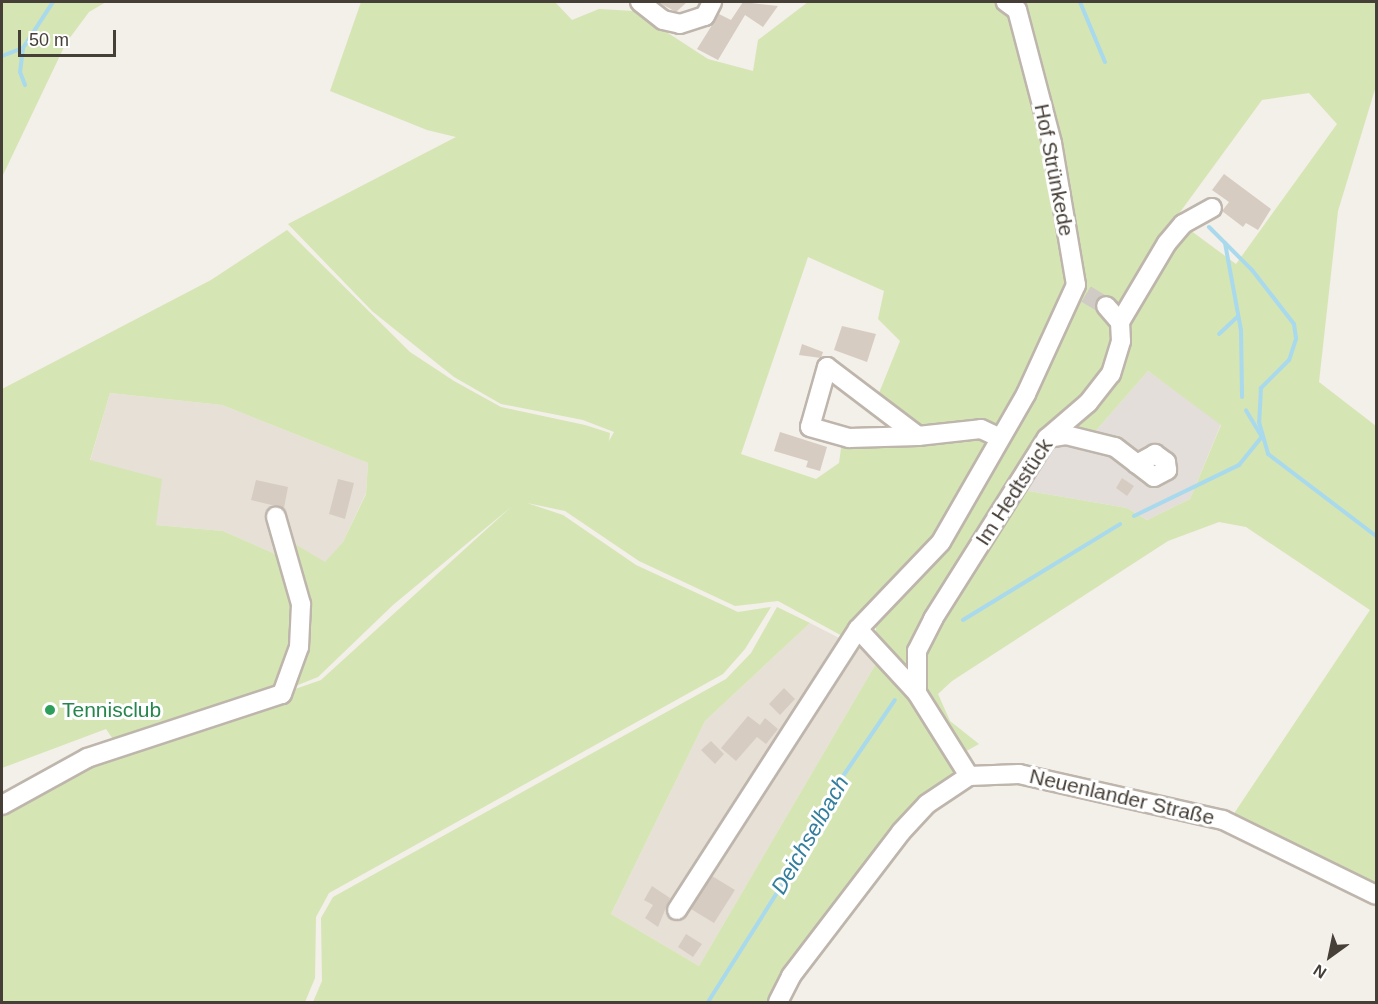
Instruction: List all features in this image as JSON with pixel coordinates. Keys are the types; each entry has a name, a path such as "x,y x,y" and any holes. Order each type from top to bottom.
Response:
{"street":[{"path":"640,2 663,20 680,24 705,16 712,2"},
{"name":"Hof Strünkede","path":"1006,2 1017,10 1052,143 1081,290 1052,339"},
{"path":"1106,306 1120,322 1167,243 1183,224 1212,208"},
{"name":"Im Hedtstück","path":"916,693 917,651 933,619 1047,438 1088,403 1111,374 1119,356 1120,322"},
{"name":"Im Hedtstück","path":"676,910 858,629 928,560 1000,438 1052,339"},
{"path":"918,436 827,367 810,427 849,438 918,436 981,429 1000,438"},
{"path":"1047,438 1066,435 1093,440 1114,447 1137,464"},
{"path":"2,805 87,759 282,694 299,647 301,604 276,517"},
{"path":"778,1002 791,976 901,832 927,804 969,776 916,693 858,629"},
{"name":"Neuenlander Straße","path":"969,776 1019,774 1223,820 1377,896"}],"shaded area":[{"path":"1148,371 1221,424 1190,499 1147,520 1127,508 1023,490 1059,431 1093,434"},
{"path":"110,393 222,405 368,463 366,493 343,542 325,563 285,538 282,557 223,531 156,525 90,461"},
{"path":"810,623 849,643 869,641 881,655 699,966 611,914 705,721"}],"green space":[{"path":"2,2 106,2 89,12 66,43 2,177"},
{"path":"361,2 555,2 572,20 599,9 634,11 708,59 753,71 758,40 808,2 1001,2 1014,13 1049,147 1062,244 1071,242 1057,146 1021,10 1012,2 1376,2 1376,86 1338,211 1319,382 1376,426 1376,892 1231,818 1370,610 1246,527 1219,522 1168,541 952,681 938,694 950,721 979,744 961,754 876,633 876,622 882,607 933,560 1003,443 989,427 921,430 877,398 900,341 878,319 884,291 808,257 741,454 816,479 839,463 842,441 985,435 990,441 932,550 877,603 866,608 846,638 778,601 735,606 639,561 565,511 527,503 563,515 636,565 738,612 771,607 745,649 723,674 329,893 316,917 315,978 305,1002 2,1002 2,807 88,761 321,680 511,507 393,605 318,677 288,689 304,648 306,612 285,538 325,562 343,542 366,494 368,463 222,405 110,393 90,460 162,479 156,525 223,531 282,557 297,603 296,647 280,691 117,745 106,729 2,768 2,389 211,280 287,230 410,352 454,381 501,407 585,425 610,433 609,441 614,432 583,420 501,404 454,377 372,311 288,224 456,137 427,130 330,91","holes":["1309,93 1337,124 1236,264 1175,219 1262,100","1148,371 1221,425 1190,499 1147,520 1127,508 1023,490 1059,431 1093,434"]},
{"path":"777,607 810,623 705,721 611,914 699,966 881,655 958,764 956,774 772,1002 313,1002 322,981 321,918 333,897 726,679 751,653"}],"building":[{"path":"658,2 687,2 676,12"},
{"path":"743,2 778,6 763,27 745,15 718,60 697,49 719,14 731,20"},
{"path":"1224,174 1271,209 1258,230 1246,223 1243,227 1222,211 1229,202 1212,190"},
{"path":"842,326 876,334 867,362 834,350"},
{"path":"802,344 823,352 821,358 799,355"},
{"path":"780,432 827,447 820,471 806,467 808,461 774,451"},
{"path":"1122,478 1134,486 1127,496 1116,488"},
{"path":"338,479 354,483 345,519 329,514"},
{"path":"256,480 288,487 284,508 251,500"},
{"path":"784,688 795,699 780,715 769,704"},
{"path":"748,716 760,725 765,718 778,729 766,744 757,737 736,761 721,748"},
{"path":"711,741 724,754 715,764 701,750"},
{"path":"712,876 735,890 714,923 691,909"},
{"path":"652,886 670,898 658,927 645,918 653,905 644,900"},
{"path":"686,934 702,944 693,957 678,947"}],"waterway":[{"path":"2,56 23,48 53,2"},
{"path":"1080,2 1105,62"},
{"path":"23,48 20,72 25,85"},
{"path":"1209,227 1252,270 1294,324 1296,339 1289,360 1261,388 1259,422 1268,454 1376,536"},
{"path":"1225,243 1241,330 1242,397"},
{"path":"1219,334 1238,316"},
{"name":"Deichselbach","path":"1134,516 1239,465 1262,437 1246,410"},
{"name":"Deichselbach","path":"963,620 1120,524"},
{"name":"Deichselbach","path":"708,1002 826,815 826,801 895,700"}],"tunnel":[{"path":"1086,294 1106,306"}],"place":[{"name":"Tennisclub","path":"50,710"}]}
